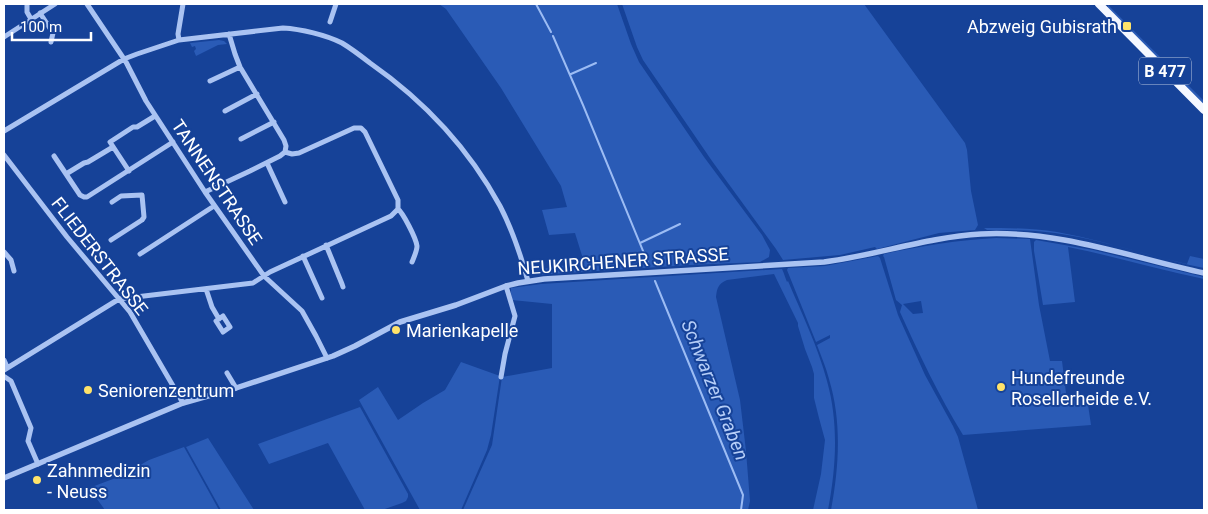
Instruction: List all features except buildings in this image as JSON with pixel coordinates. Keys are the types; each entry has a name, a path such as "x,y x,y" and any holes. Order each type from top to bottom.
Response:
{"main road":[{"name":"B 477","path":"1098,4 1204,110"}],"street":[{"path":"27,4 27,12 31,20"},
{"path":"4,37 55,4"},
{"name":"TANNENSTRASSE","path":"88,4 124,60 155,116 214,206 264,276 302,311 327,358"},
{"path":"179,40 178,34 183,4"},
{"path":"330,22 336,4"},
{"path":"40,13 53,33 51,42"},
{"path":"4,131 124,60 179,40 283,28 317,35 342,44 393,80 452,136 484,178 500,207 528,281"},
{"path":"205,192 285,152 286,143 240,67 230,34"},
{"path":"210,81 240,67"},
{"path":"225,110 257,94"},
{"path":"128,171 110,142 155,116"},
{"path":"241,139 274,122"},
{"path":"6,369 119,300 251,284 270,272 397,211 398,200 364,130 359,127 299,153 285,152"},
{"path":"54,156 80,195 87,197 173,142"},
{"path":"66,174 113,147"},
{"name":"FLIEDERSTRASSE","path":"4,156 67,237 130,312 183,403"},
{"path":"266,163 285,202"},
{"path":"111,240 144,217 142,195 121,196 112,202"},
{"path":"140,254 214,206"},
{"path":"397,211 401,211 416,243 416,251 412,262"},
{"name":"NEUKIRCHENER STRASSE","path":"4,478 183,403 327,358 343,352 400,322 456,305 506,286 528,281 580,276 831,261 941,238 1006,234 1033,235 1072,241 1204,273"},
{"path":"326,245 343,287"},
{"path":"4,252 13,265 14,271"},
{"path":"303,256 322,298"},
{"path":"501,377 514,316 506,286"},
{"path":"206,289 212,307 219,319"},
{"path":"4,360 6,369 4,380 11,380 32,428 28,441 38,464"},
{"path":"228,373 236,388"}],"shaded area":[{"path":"439,4 617,4 639,62 704,157 762,235 770,250 769,257 760,262 536,275 537,270 584,262 575,233 549,235 542,210 567,207 561,186 501,88 446,9"},
{"path":"622,4 864,4 965,143 971,191 978,225 975,230 939,233 877,249 875,247 840,255 783,260 643,60"},
{"path":"1108,5 1204,101 1204,107 1108,9"},
{"path":"219,40 227,44 218,45 196,56 195,46 192,47 190,43"},
{"path":"984,228 1030,229 1057,232 1090,239 1142,253 1074,236 1013,230 987,230"},
{"path":"996,238 1030,239 1039,305 1050,361 1062,361 1067,401 1087,398 1091,425 963,435 930,375 900,312 902,305 896,300 883,256 884,254 926,246","holes":["921,301 923,313 913,314 903,304"]},
{"path":"1036,240 1093,250 1204,277 1204,279 1068,247 1075,302 1043,305 1034,251 1034,242"},
{"path":"878,256 898,315 925,375 958,437 978,510 831,510 838,444 836,412 826,370 817,345 830,338 830,335 816,342 787,270 788,268 825,266"},
{"path":"1190,256 1204,259 1204,268 1187,264"},
{"path":"782,269 814,343 831,397 835,446 828,510 813,510 821,474 825,440 814,398 814,374 798,323 774,274 727,280 718,287 716,297 740,400 750,501 748,510 463,510 492,445 502,377 552,368 552,304 512,300 511,288 541,284"},
{"path":"461,362 500,376 487,450 461,510 420,510 359,400 378,387 398,420 445,390"},
{"path":"360,407 408,494 406,501 402,503 382,510 365,510 328,443 269,464 258,444"},
{"path":"208,438 254,510 221,510 186,447"},
{"path":"184,447 219,510 105,510 89,488 121,476 149,460"}],"waterway":[{"name":"Schwarzer Graben","path":"536,4 551,32"},
{"name":"Schwarzer Graben","path":"553,36 648,263"},
{"path":"571,74 596,63"},
{"path":"640,243 680,224"},
{"name":"Schwarzer Graben","path":"655,281 743,495 741,510"}],"place":[{"name":"Abzweig Gubisrath","path":"1127,26"},
{"name":"Marienkapelle","path":"396,330"},
{"name":"Hundefreunde Rosellerheide e.V.","path":"1001,387"},
{"name":"Seniorenzentrum","path":"88,390"},
{"name":"Zahnmedizin - Neuss","path":"37,480"}]}
